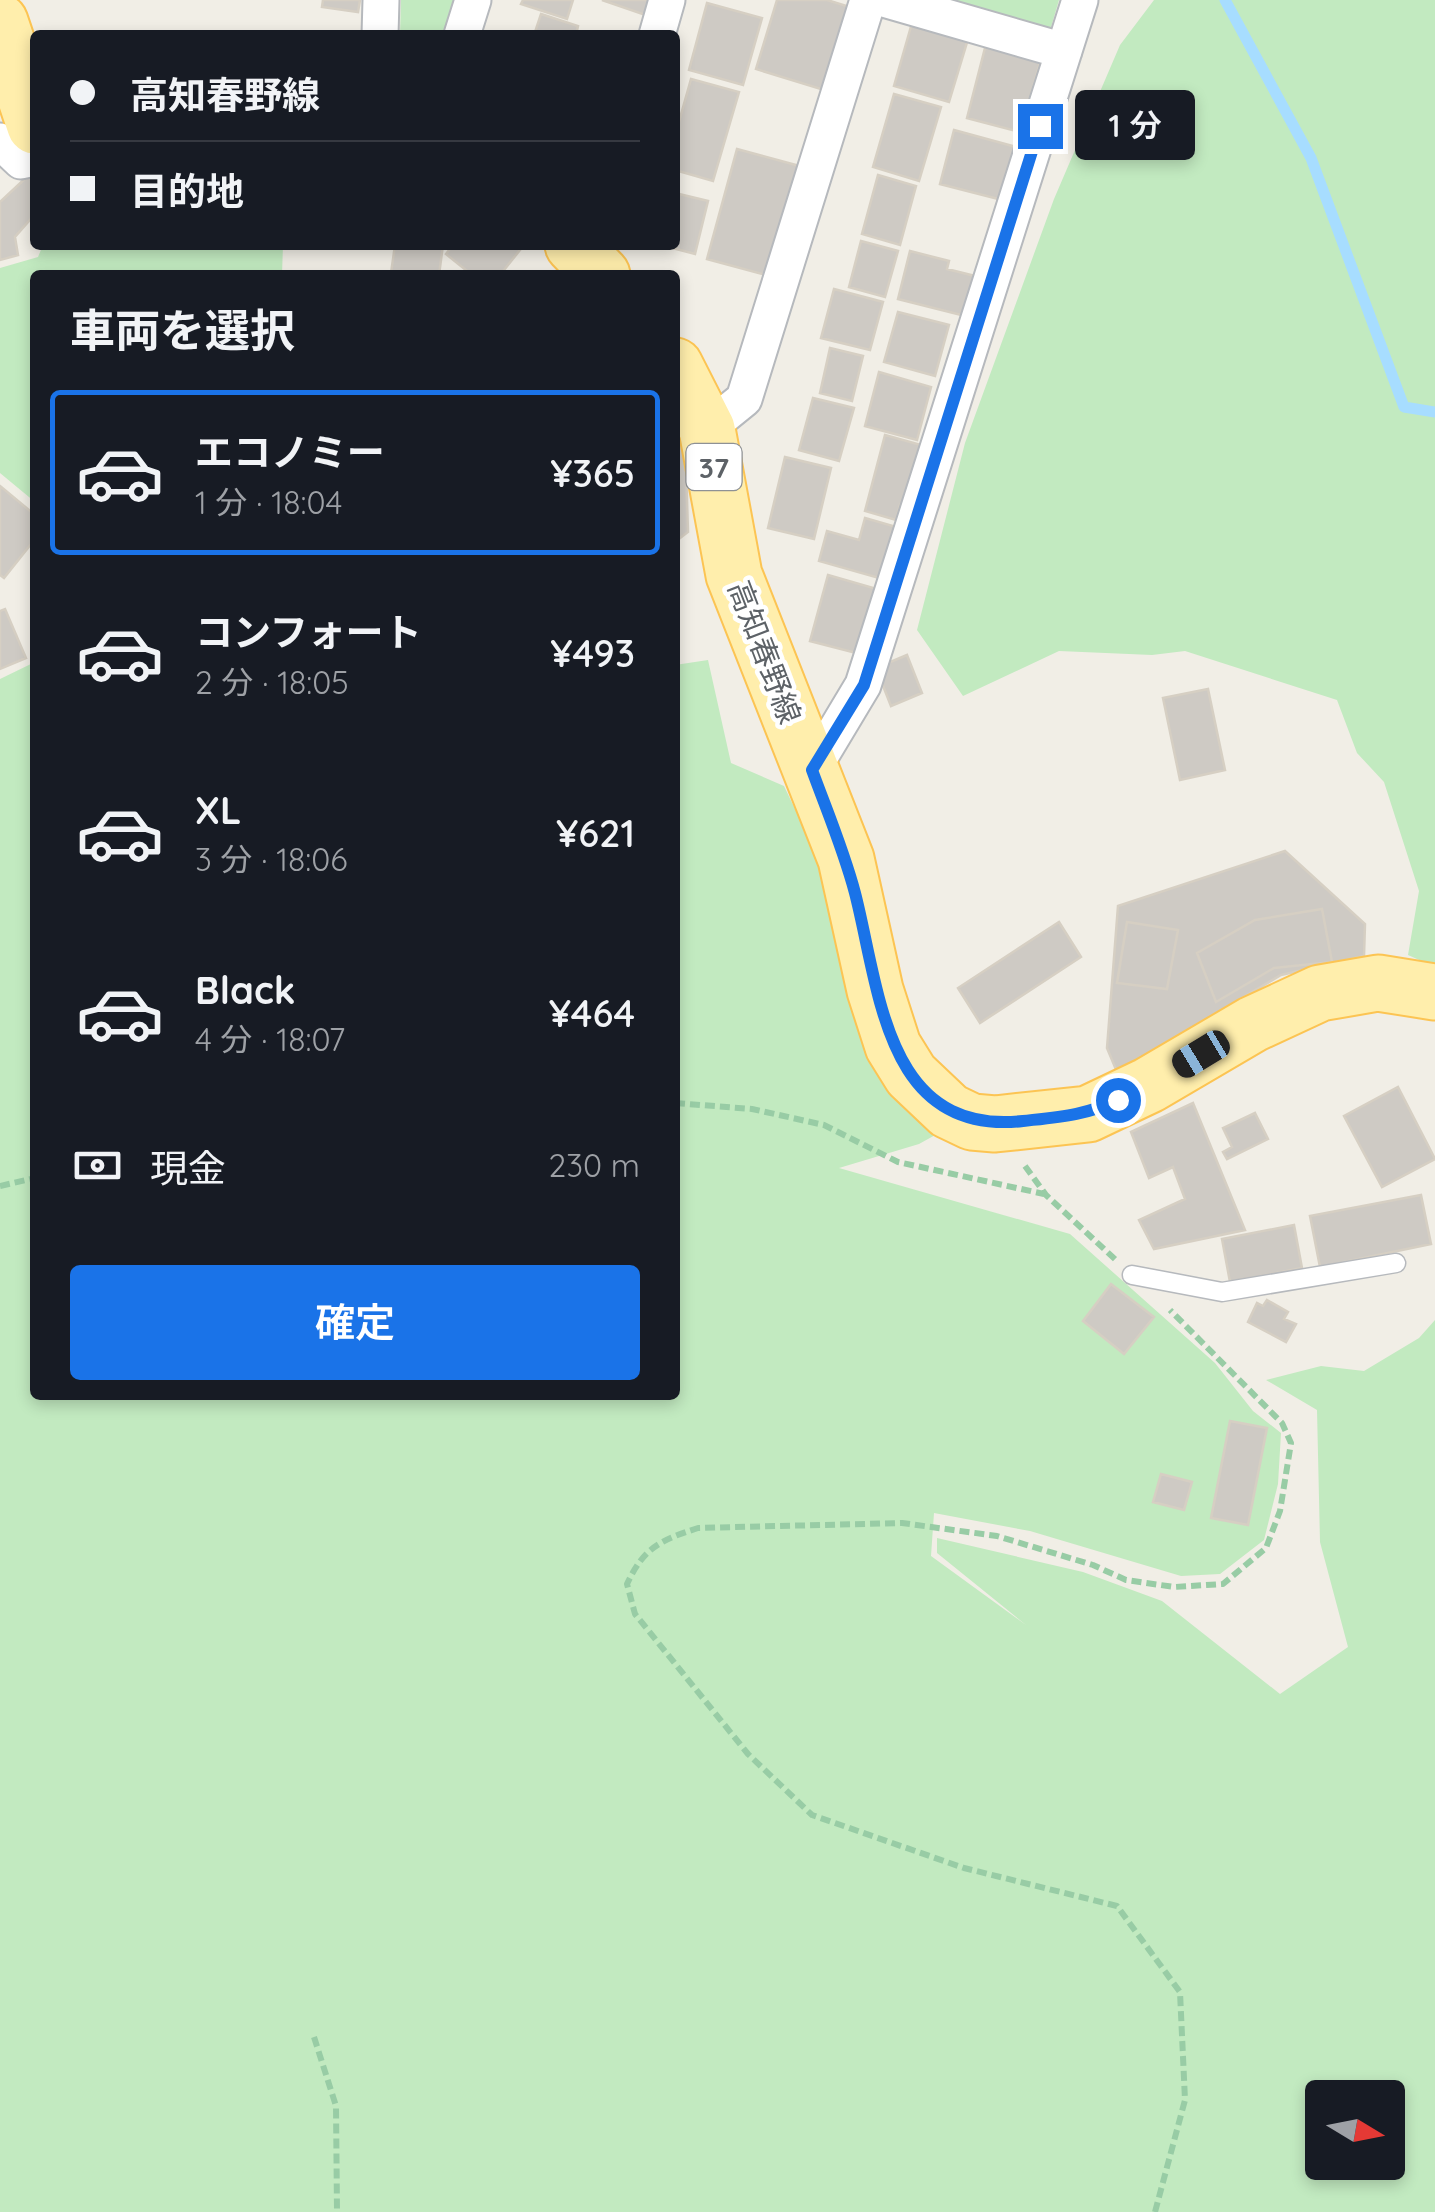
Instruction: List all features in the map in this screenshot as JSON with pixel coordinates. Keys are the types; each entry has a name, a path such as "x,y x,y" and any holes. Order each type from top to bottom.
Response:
{"main road":[{"path":"0,22 30,111"},
{"name":"高知春野線","path":"680,376 707,429 734,575 846,859 875,990 894,1046 911,1075 949,1112 972,1122 995,1124 1088,1114 1148,1085 1253,1024 1320,994 1378,983 1435,992"}],"street":[{"path":"380,30 381,0"},
{"path":"464,30 473,0"},
{"path":"658,30 668,0"},
{"path":"707,429 744,399 868,0"},
{"path":"887,0 1064,51"},
{"path":"812,770 864,685 1080,0"},
{"path":"0,141 22,160 30,159"}],"lane":[{"path":"1132,1275 1222,1292 1396,1264"}],"path":[{"path":"680,1103 752,1108 824,1125 898,1162 1046,1195"},
{"path":"995,1124 1046,1195 1282,1423 1291,1443 1280,1511 1266,1548 1223,1584 1174,1587 1126,1580 1093,1565 997,1536 902,1523 698,1528 668,1538 640,1556 627,1584 636,1614 658,1642 748,1754 812,1815 964,1868 1117,1906 1180,1992 1185,2100 1155,2212"},
{"path":"0,1186 30,1179"},
{"path":"314,2037 336,2106 337,2212"}],"green space":[{"path":"401,0 464,0 455,30 400,30"},
{"path":"942,0 1059,0 1049,34"},
{"path":"1154,0 1435,0 1435,967 1408,955 1419,891 1384,782 1357,753 1337,700 1185,651 1152,655 1059,651 963,696 917,630 965,443 1054,199 1120,45"},
{"path":"41,250 283,250 282,270 30,270 30,498 0,473 0,268 38,257"},
{"path":"708,660 731,763 784,786 831,884 937,1134 919,1144 839,1168 1070,1234 1215,1363 1253,1411 1281,1433 1278,1484 1264,1540 1220,1574 1181,1576 1030,1531 934,1513 931,1556 1026,1625 937,1553 937,1538 1083,1572 1162,1601 1280,1694 1348,1647 1320,1542 1317,1410 1266,1380 1321,1366 1364,1371 1419,1338 1435,1320 1435,2212 0,2212 0,679 30,664 30,1400 680,1400 680,664"}],"building":[{"path":"323,0 360,0 358,12 322,7"},
{"path":"523,0 573,0 567,19 521,4"},
{"path":"602,0 660,0 654,18"},
{"path":"777,0 827,0 850,7 824,90 756,69"},
{"path":"707,3 762,18 743,85 689,70"},
{"path":"541,14 578,26 577,30 536,30"},
{"path":"912,23 968,39 949,102 894,86"},
{"path":"986,44 1041,59 1020,132 967,118"},
{"path":"691,79 739,92 713,181 680,171 680,118"},
{"path":"894,94 941,107 919,181 873,167"},
{"path":"954,130 1016,147 1002,200 940,184"},
{"path":"737,149 803,167 773,277 707,259"},
{"path":"30,174 30,220 15,237 18,255 0,260 0,202"},
{"path":"878,175 916,186 900,245 862,234"},
{"path":"680,194 708,201 695,254 680,250"},
{"path":"861,241 898,251 885,297 849,287"},
{"path":"394,250 442,250 440,270 391,270"},
{"path":"449,250 520,250 504,270 466,270 446,254"},
{"path":"910,251 949,261 947,269 987,279 977,319 898,299"},
{"path":"834,289 883,302 870,350 821,338"},
{"path":"898,312 949,325 935,376 884,362"},
{"path":"830,348 863,356 852,401 820,393"},
{"path":"879,372 931,387 917,440 865,426"},
{"path":"813,398 854,408 839,461 799,450"},
{"path":"680,428 685,434 688,532 680,538"},
{"path":"885,435 932,448 915,509 900,505 896,520 865,511"},
{"path":"785,457 831,468 814,539 768,528"},
{"path":"0,486 30,511 30,545 4,578 0,575"},
{"path":"865,518 900,528 886,580 819,561 827,531 859,540"},
{"path":"828,575 877,589 860,654 810,641"},
{"path":"5,609 26,658 0,669 0,611"},
{"path":"907,655 922,693 891,706 876,668"},
{"path":"1208,689 1225,770 1180,780 1163,698"},
{"path":"1285,851 1365,924 1364,956 1281,975 1117,1072 1107,1048 1118,906"},
{"path":"1322,909 1332,962 1274,968 1216,1002 1197,953 1255,920"},
{"path":"1059,922 1081,957 980,1023 958,988"},
{"path":"1127,922 1178,930 1167,989 1117,983"},
{"path":"1398,1087 1435,1159 1382,1187 1344,1116"},
{"path":"1193,1103 1245,1230 1154,1249 1139,1220 1185,1199 1173,1167 1149,1178 1131,1132"},
{"path":"1255,1113 1268,1139 1227,1159 1223,1152 1232,1147 1223,1128"},
{"path":"1421,1195 1431,1244 1320,1267 1310,1216"},
{"path":"1294,1225 1302,1268 1230,1282 1222,1239"},
{"path":"1111,1284 1154,1317 1124,1354 1083,1321"},
{"path":"1267,1300 1288,1312 1284,1319 1296,1324 1286,1342 1248,1322 1257,1303 1263,1306"},
{"path":"1230,1421 1267,1428 1248,1525 1211,1518"},
{"path":"1161,1474 1192,1482 1184,1510 1153,1502"}],"waterway":[{"path":"1225,0 1311,158 1404,407 1435,412"}],"route":[{"path":"1040,126 864,685 812,770 846,859 884,1018 911,1075 949,1112 972,1122 995,1124 1088,1114 1118,1100"}]}
